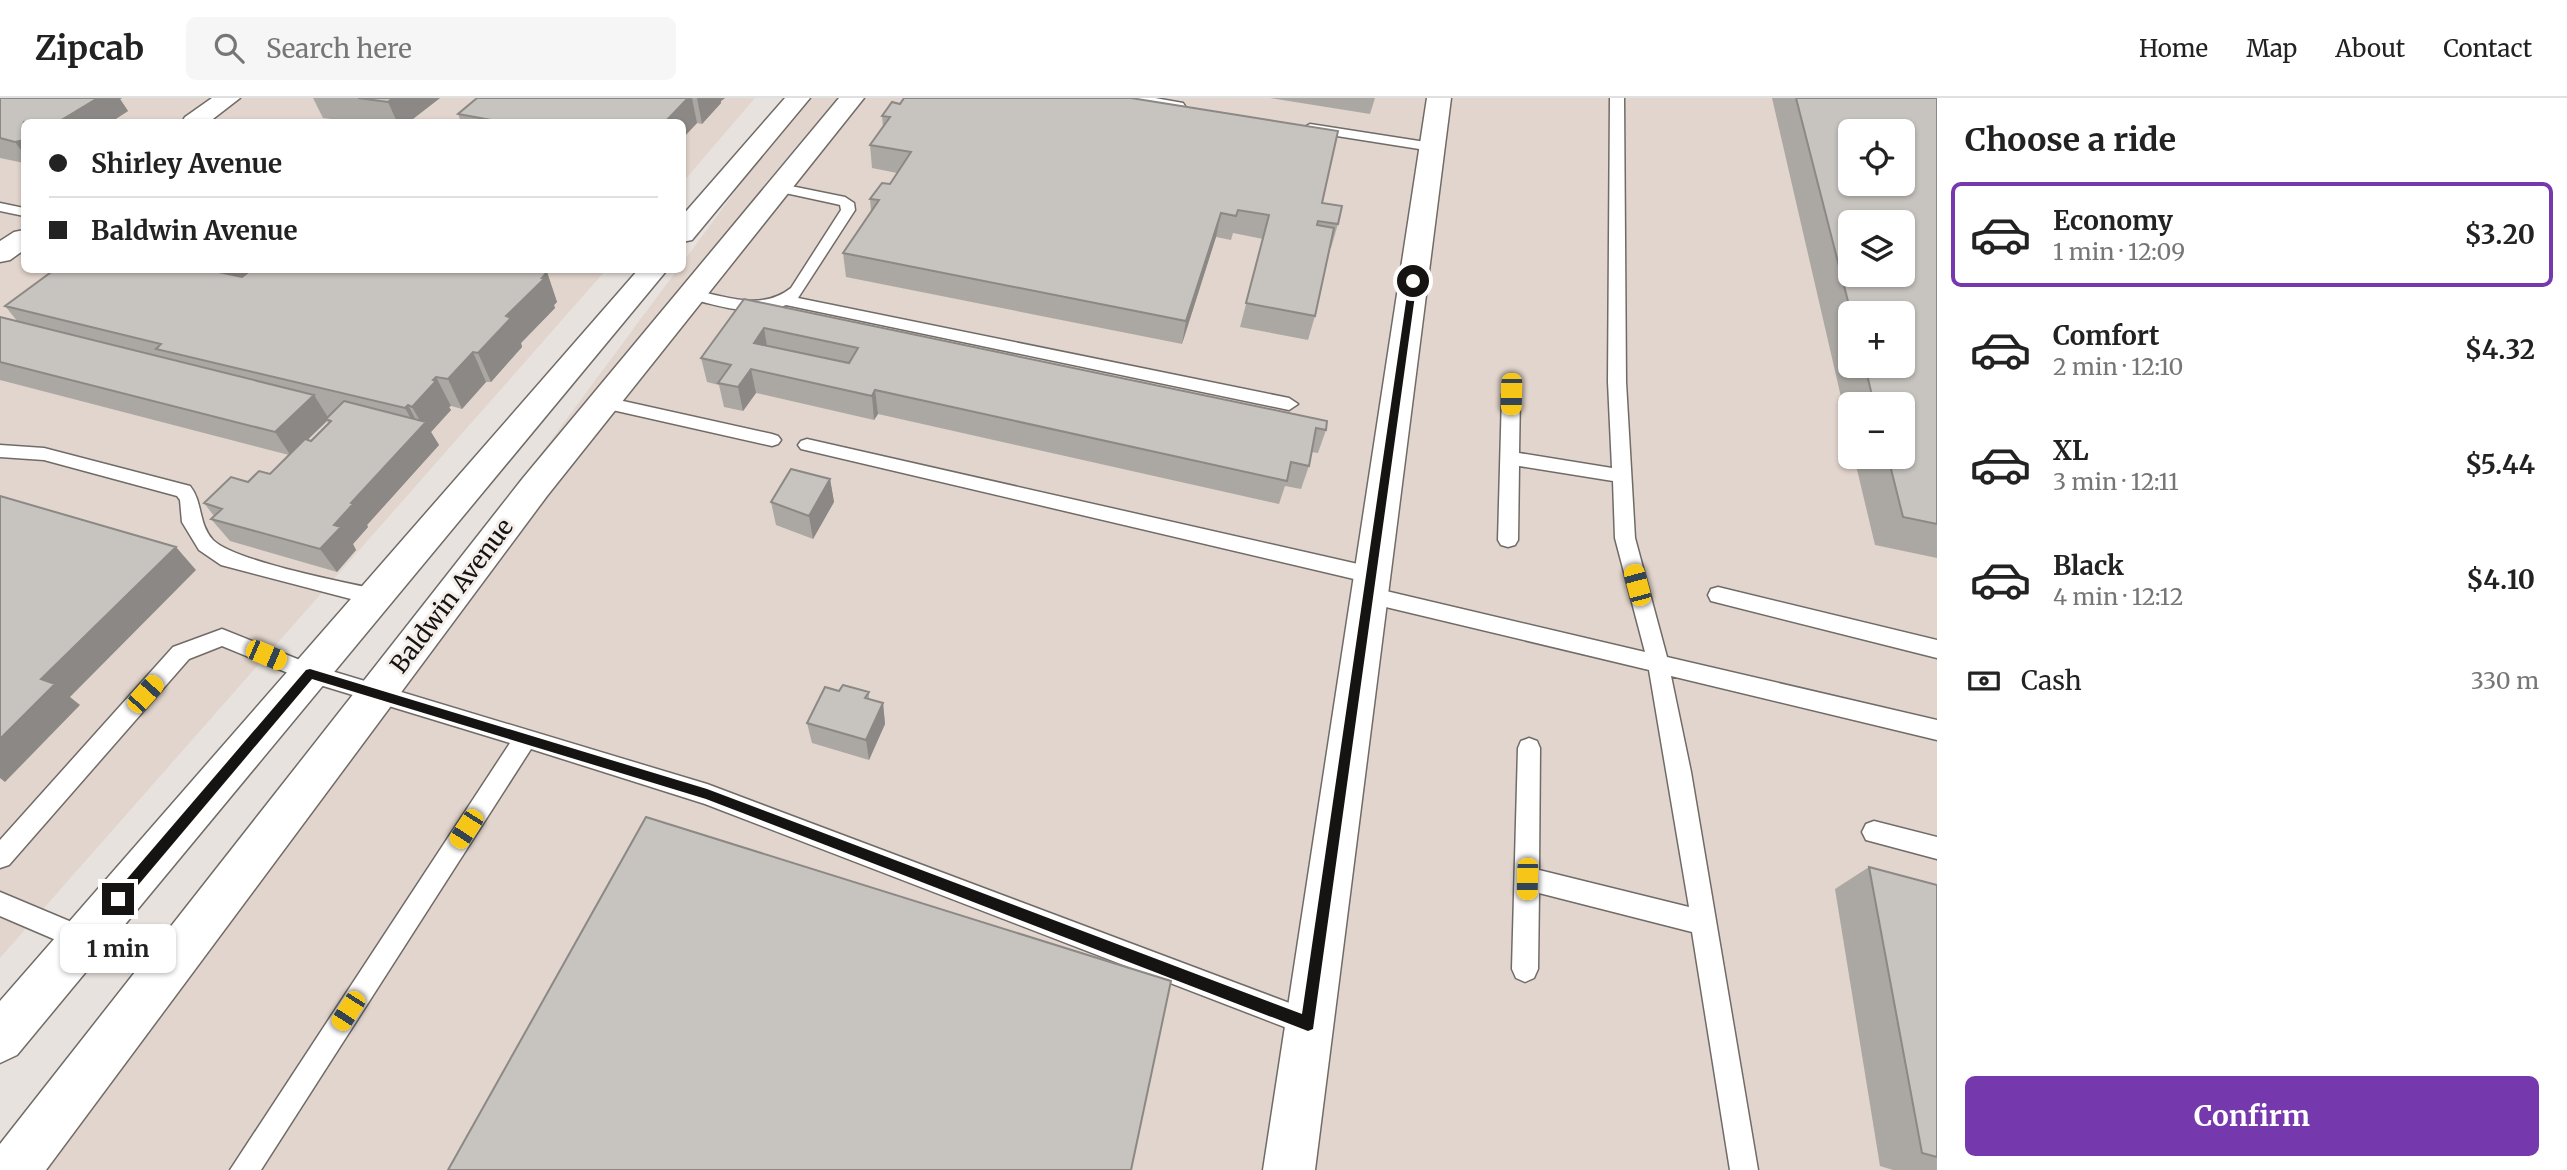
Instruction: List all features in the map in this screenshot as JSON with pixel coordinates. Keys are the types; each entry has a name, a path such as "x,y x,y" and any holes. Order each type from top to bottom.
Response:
{"main road":[{"path":"198,119 228,98"},
{"path":"686,225 798,98"},
{"name":"Baldwin Avenue","path":"14,1167 536,487 852,98"},
{"path":"1289,1170 1439,98"},
{"path":"0,254 21,239"},
{"path":"0,1038 650,273"}],"lane":[{"path":"1132,98 1186,107"},
{"path":"1617,98 1617,382 1625,538 1658,662 1744,1170"},
{"path":"1295,125 1432,147"},
{"path":"694,295 754,306 774,306 788,301 797,291 848,210 847,203 781,188"},
{"path":"0,207 21,211"},
{"path":"788,301 1289,404"},
{"path":"1508,540 1511,394"},
{"path":"605,403 772,440"},
{"path":"807,445 1370,585 1658,662 1937,730"},
{"path":"0,451 44,454 183,491 189,498 191,522 206,545 228,560 374,597"},
{"path":"1510,458 1621,476"},
{"path":"1717,595 1937,649"},
{"path":"0,857 181,653 222,637 310,673 707,794 1308,1023"},
{"path":"244,1170 526,738"},
{"path":"1525,969 1529,748"},
{"path":"1874,832 1937,848"},
{"path":"1527,879 1704,923"},
{"path":"0,904 83,940"}],"shaded area":[{"path":"0,98 755,98 686,178 686,119 21,119 21,273 603,273 0,958"},
{"path":"804,98 1937,98 1937,1170 10,1170 675,273 686,273 686,258"}],"building":[{"path":"0,98 98,98 63,119 21,119 21,141 0,138"},
{"path":"358,98 393,98 388,102"},
{"path":"477,98 688,98 668,119 486,119 458,114"},
{"path":"904,98 1131,98 1338,131 1322,203 1342,206 1338,224 1318,221 1317,225 1334,228 1315,316 1246,303 1269,215 1238,210 1236,216 1221,213 1186,321 843,253 879,200 870,199 882,183 890,184 911,152 870,145 890,117 882,116 892,102 900,104"},
{"path":"1796,98 1937,98 1937,524 1903,517 1891,469 1915,469 1915,392 1871,392 1868,378 1915,378 1915,301 1848,301 1844,287 1915,287 1915,210 1838,210 1838,262"},
{"path":"50,273 223,273 242,277 247,273 546,273 542,278 545,278 506,316 511,318 478,353 473,352 448,379 436,377 433,380 436,381 412,407 408,405 405,408 156,349 161,344 5,306"},
{"path":"744,299 1327,421 1326,430 1316,428 1309,466 1291,462 1287,481 875,390 872,396 751,369 738,387 718,383 731,365 701,358","holes":["764,328 858,348 849,363 754,343"]},
{"path":"0,317 314,395 275,432 0,362"},
{"path":"344,401 426,422 351,503 353,504 334,525 341,527 320,549 211,519 222,509 204,503 231,477 248,482 259,471 270,474 305,439 311,441 331,421 326,419"},
{"path":"791,469 830,479 809,516 771,502"},
{"path":"0,496 176,547 41,679 55,684 0,739"},
{"path":"843,685 869,692 865,698 883,703 866,740 807,723 825,687 839,691"},
{"path":"646,817 1171,981 1131,1170 448,1170"},
{"path":"1869,867 1937,885 1937,1157 1922,1153"}],"route":[{"path":"118,899 310,673 707,794 1308,1023 1413,281"}]}
